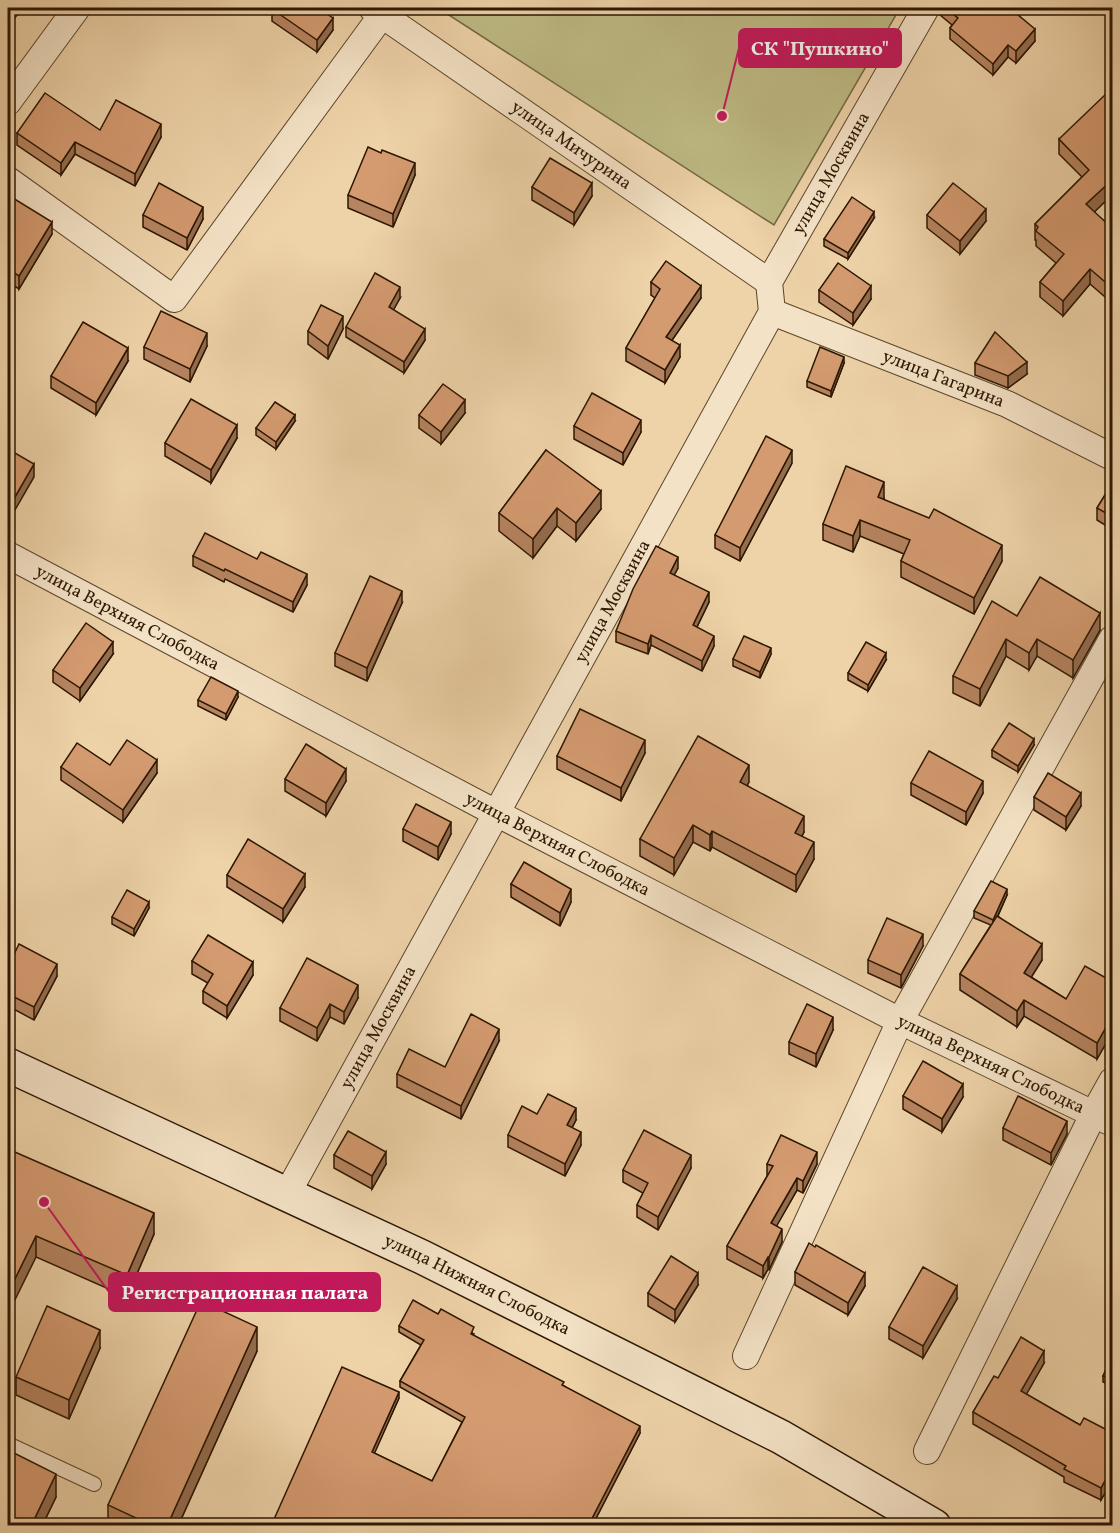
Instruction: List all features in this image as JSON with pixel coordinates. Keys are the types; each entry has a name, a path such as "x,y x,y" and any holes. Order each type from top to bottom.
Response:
{"main road":[{"name":"улица Нижняя Слободка","path":"8,1065 422,1257 770,1432 934,1526"}],"street":[{"path":"8,102 78,8"},
{"name":"улица Москвина","path":"769,282 926,8"},
{"path":"8,180 174,299 377,11"},
{"name":"улица Мичурина","path":"377,11 769,282"},
{"path":"769,282 771,312"},
{"name":"улица Москвина","path":"288,1194 771,312"},
{"name":"улица Гагарина","path":"771,312 1008,404 1113,457"},
{"name":"улица Верхняя Слободка","path":"8,555 496,813 900,1021 1103,1119"},
{"path":"746,1356 900,1021 1113,639"},
{"path":"927,1451 1103,1119 1113,1081"}],"lane":[{"path":"8,1444 94,1484"}],"shaded area":[{"path":"438,8 900,8 774,225"}],"building":[{"path":"273,8 318,8 333,18 317,40"},
{"path":"945,8 1015,8 1012,10 1035,29 1016,51 1008,45 993,64 950,28 958,18"},
{"path":"45,93 100,130 116,100 161,124 135,174 75,142 61,163 17,133"},
{"path":"1107,93 1113,99 1113,179 1086,204 1113,229 1113,285 1111,287 1090,269 1063,301 1040,282 1064,254 1036,231 1038,227 1035,224 1089,170 1059,139"},
{"path":"368,147 415,163 393,214 348,195"},
{"path":"550,158 592,183 574,213 532,187"},
{"path":"159,183 203,207 187,238 143,215"},
{"path":"953,183 986,209 960,241 927,215"},
{"path":"8,195 52,222 19,276 8,269"},
{"path":"852,197 874,212 848,253 824,239"},
{"path":"666,261 701,286 666,337 680,345 665,370 626,348 660,289 651,282"},
{"path":"838,263 871,286 853,313 819,290"},
{"path":"375,273 400,287 389,307 425,329 404,362 346,327"},
{"path":"321,305 343,316 328,346 308,331"},
{"path":"161,311 207,333 190,369 144,347"},
{"path":"83,322 128,348 96,403 51,376"},
{"path":"995,332 1027,362 1008,376 975,363"},
{"path":"820,347 844,357 831,391 807,381"},
{"path":"443,384 465,400 441,432 419,415"},
{"path":"592,393 641,420 623,453 574,426"},
{"path":"191,399 237,425 211,470 165,443"},
{"path":"275,402 295,415 276,442 256,428"},
{"path":"766,436 792,450 740,548 715,535"},
{"path":"8,449 34,464 8,509"},
{"path":"546,450 601,491 576,523 557,508 533,539 499,513"},
{"path":"846,466 884,482 878,497 929,518 934,509 1002,545 974,598 901,561 910,540 860,520 853,536 823,524"},
{"path":"1113,482 1113,517 1097,508"},
{"path":"205,533 257,559 261,552 307,574 293,602 193,556"},
{"path":"656,546 678,557 670,573 709,592 693,625 714,636 702,661 651,635 648,644 616,631 633,589"},
{"path":"370,576 402,591 367,668 335,653"},
{"path":"1040,577 1100,613 1073,660 1037,639 1029,653 1006,639 980,689 953,676 992,601 1017,616"},
{"path":"86,623 113,642 80,688 53,670"},
{"path":"744,636 771,648 760,672 733,659"},
{"path":"866,642 886,653 868,685 848,673"},
{"path":"211,677 238,691 226,714 198,700"},
{"path":"580,709 645,740 621,788 557,756"},
{"path":"1009,723 1034,739 1018,766 992,750"},
{"path":"698,736 749,765 740,782 804,816 795,833 814,842 796,875 712,831 710,835 693,825 674,858 640,839"},
{"path":"127,740 157,760 123,810 61,767 77,743 110,765"},
{"path":"306,744 346,769 326,803 285,779"},
{"path":"929,751 983,781 966,812 911,783"},
{"path":"1048,773 1081,793 1066,817 1034,797"},
{"path":"416,804 451,822 438,847 403,829"},
{"path":"248,839 305,874 283,909 227,875"},
{"path":"524,862 571,889 560,913 511,884"},
{"path":"991,881 1007,889 993,920 974,911"},
{"path":"127,890 149,902 134,929 112,917"},
{"path":"997,916 1042,944 1024,973 1066,999 1085,966 1113,982 1113,1015 1097,1043 1024,1000 1017,1011 960,974"},
{"path":"887,918 923,934 901,975 868,960"},
{"path":"208,935 253,962 227,1006 203,991 213,974 192,961"},
{"path":"19,944 57,964 34,1007 8,994 8,967"},
{"path":"307,958 358,985 344,1012 330,1004 317,1028 280,1008"},
{"path":"807,1004 833,1017 816,1054 789,1042"},
{"path":"471,1014 499,1029 461,1106 397,1074 409,1049 445,1067"},
{"path":"923,1061 963,1084 942,1119 903,1096"},
{"path":"548,1094 576,1108 567,1125 581,1132 565,1164 508,1135 522,1106 537,1114"},
{"path":"1018,1096 1067,1121 1051,1153 1003,1128"},
{"path":"644,1130 691,1155 658,1217 637,1205 648,1183 623,1170"},
{"path":"348,1131 386,1152 372,1176 334,1155"},
{"path":"781,1135 817,1152 803,1181 797,1178 771,1223 782,1229 763,1266 727,1246 773,1166 767,1164"},
{"path":"8,1149 154,1213 127,1275 36,1236 8,1293"},
{"path":"1113,1189 1113,1199 1108,1197"},
{"path":"809,1243 865,1273 848,1303 795,1272"},
{"path":"671,1256 698,1273 675,1310 648,1293"},
{"path":"923,1267 957,1286 923,1346 889,1327"},
{"path":"413,1300 438,1314 441,1309 474,1327 471,1334 564,1382 562,1385 640,1426 588,1526 271,1526 342,1367 399,1392 372,1452 432,1481 465,1417 400,1381 424,1340 399,1326"},
{"path":"201,1301 257,1327 167,1526 153,1526 108,1505"},
{"path":"47,1306 100,1330 69,1400 16,1377"},
{"path":"1021,1337 1044,1351 1021,1391 1080,1425 1084,1418 1113,1433 1113,1466 1101,1488 1064,1469 1066,1466 973,1412 994,1376 998,1378"},
{"path":"1113,1355 1113,1380 1103,1376"},
{"path":"8,1450 56,1474 31,1526 20,1526 8,1520"}],"place":[{"name":"СК \"Пушкино\"","path":"722,116"},
{"name":"Регистрационная палата","path":"44,1202"}]}
